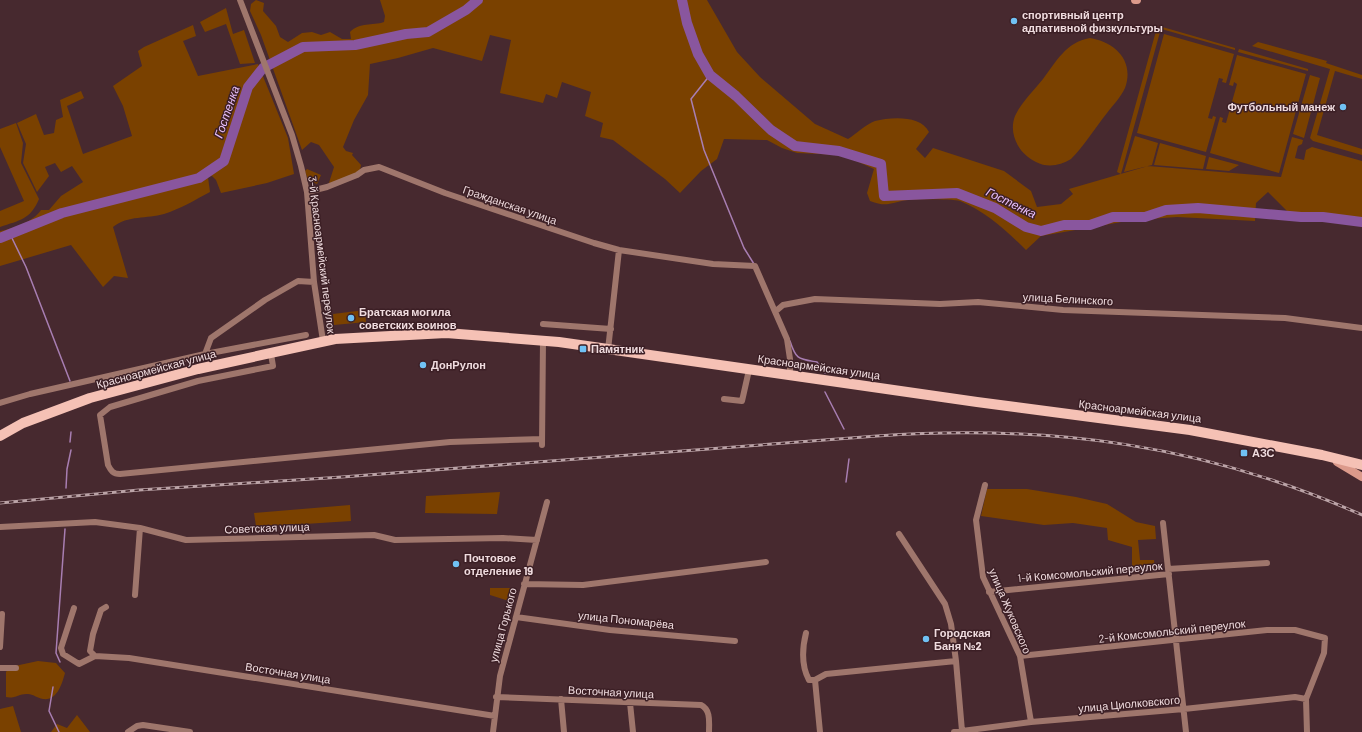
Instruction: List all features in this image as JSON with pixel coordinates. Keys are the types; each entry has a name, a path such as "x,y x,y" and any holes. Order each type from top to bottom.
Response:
{"main road":[{"name":"Красноармейская улица","path":"0,436 23,423 90,398 198,369 323,341 384,335 446,333 543,340 977,402 1190,430 1322,454 1362,465"},
{"name":"Красноармейская улица","path":"0,441 50,413"},
{"path":"1322,454 1346,466 1362,477"}],"street":[{"name":"3-й Красноармейский переулок","path":"240,0 292,135 306,192 314,282 323,341"},
{"name":"Гражданская улица","path":"306,192 327,187 358,175 370,167 379,168 556,232 619,250 713,264 740,264 755,266 776,311"},
{"path":"608,350 619,250"},
{"name":"Красноармейская улица","path":"205,354 211,338 266,300 298,281 314,282"},
{"name":"улица Белинского","path":"776,311 783,304 815,299 940,304 978,302 1063,310 1285,318 1362,328"},
{"path":"776,311 787,339 790,359 790,375"},
{"path":"543,324 611,329"},
{"name":"Красноармейская улица","path":"0,403 30,394 205,354 306,335"},
{"name":"Красноармейская улица","path":"270,354 273,366 198,381 103,410 100,415 110,470 115,474 120,474 450,442 542,442 543,340"},
{"path":"724,399 742,401 749,370"},
{"name":"улица Жуковского","path":"985,485 976,520 983,577 1020,656 1031,722"},
{"name":"улица Горького","path":"493,732 496,697 524,584 547,502"},
{"name":"Советская улица","path":"0,527 95,522 140,528 186,540 374,535 395,540 503,538 537,540"},
{"path":"1163,523 1186,732"},
{"path":"135,595 140,528"},
{"path":"899,534 945,604 951,624 956,661 962,731"},
{"path":"524,584 583,584 766,562"},
{"name":"1-й Комсомольский переулок","path":"989,592 1169,572 1267,563"},
{"path":"95,656 90,651 93,634 101,610 106,607"},
{"name":"Восточная улица","path":"74,608 61,648 63,654 79,664 95,656 129,658 495,716"},
{"path":"0,647 2,614"},
{"name":"улица Пономарёва","path":"516,617 610,630 735,641"},
{"name":"2-й Комсомольский переулок","path":"1020,656 1176,641 1267,630 1295,630 1324,638 1324,653 1306,699"},
{"path":"806,633 802,647 804,672 809,680 815,680 826,674 956,661"},
{"path":"0,668 16,668"},
{"path":"815,680 820,732"},
{"name":"Восточная улица","path":"496,697 701,705 707,709 709,732"},
{"name":"улица Циолковского","path":"954,732 999,730 1031,722 1184,709 1295,697 1306,699"},
{"path":"561,699 564,732"},
{"path":"1306,699 1307,732"},
{"path":"630,703 633,732"},
{"path":"128,732 136,726 143,725 190,732"}],"shaded area":[{"path":"256,0 264,3 263,11 276,26 280,37 288,42 302,33 312,32 321,35 330,32 342,39 351,39 350,32 354,29 362,25 384,22 385,16 380,0 707,0 737,52 760,77 815,124 848,139 875,121 897,118 913,120 925,126 929,132 916,149 925,158 933,148 1004,171 1031,191 1037,207 1061,204 1073,194 1069,189 1148,166 1281,177 1292,137 1303,140 1302,144 1298,146 1295,158 1304,160 1306,150 1312,147 1362,161 1362,220 1289,213 1268,192 1256,203 1255,221 1177,217 1133,220 1041,236 1026,250 995,222 978,210 960,201 919,199 889,204 876,203 870,201 867,193 874,169 843,155 797,153 782,148 767,140 724,139 717,159 701,171 680,193 665,179 613,140 600,137 603,123 585,116 591,92 562,82 557,98 546,94 543,103 500,93 511,40 490,35 482,61 433,48 370,64 368,95 354,120 343,147 346,151 353,153 352,155 361,165 360,170 328,186 334,167 319,145 311,142 302,150 261,35 250,11 251,4"},
{"path":"226,8 233,34 244,30 255,63 240,64 226,24 205,32 200,22"},
{"path":"193,25 196,36 183,41 198,76 258,64 288,138 294,174 267,183 221,193 216,180 212,176 208,177 210,192 176,210 158,216 131,219 119,223 113,227 128,278 114,276 103,287 71,245 0,266 0,231 11,229 28,221 41,210 49,210 61,196 83,182 72,166 61,172 55,163 45,167 49,176 37,192 23,163 26,144 17,123 36,114 44,135 54,133 56,120 63,117 60,100 81,91 84,98 67,106 83,154 132,136 123,106 113,86 142,66 138,51"},
{"path":"1159,26 1235,48 1235,50 1158,28"},
{"path":"1156,31 1160,32 1121,174 1117,172"},
{"path":"1164,34 1234,54 1226,83 1222,82 1223,79 1219,78 1208,118 1212,119 1213,116 1216,117 1206,152 1137,133"},
{"path":"1090,38 1099,40 1114,48 1125,61 1127,78 1125,88 1119,98 1071,159 1049,166 1040,164 1025,154 1016,143 1013,130 1015,116 1024,101 1062,54 1074,44"},
{"path":"1258,42 1327,61 1326,63 1362,75 1362,79 1335,71 1317,135 1362,149 1362,155 1313,141 1310,138 1330,69 1252,46"},
{"path":"1239,49 1308,69 1308,71 1238,52"},
{"path":"1237,55 1306,74 1279,173 1210,153 1220,117 1223,118 1222,122 1226,123 1237,84 1234,82 1233,86 1229,85"},
{"path":"1310,75 1320,78 1304,138 1293,134"},
{"path":"16,123 23,143 21,163 39,199 36,206 24,218 0,227 0,211 24,201 0,147 0,129"},
{"path":"1135,136 1158,143 1152,165 1124,172"},
{"path":"1160,143 1206,156 1203,169 1154,165"},
{"path":"1209,157 1239,165 1229,171 1206,169"},
{"path":"307,169 321,175 317,184 308,180 305,171"},
{"path":"365,310 366,322 334,325 333,314"},
{"path":"987,489 1027,489 1076,497 1107,504 1136,522 1155,526 1156,539 1138,540 1140,560 1154,560 1155,570 1132,573 1132,547 1108,540 1107,528 1073,523 1044,525 981,516"},
{"path":"500,492 497,514 425,513 426,496"},
{"path":"350,505 351,521 256,526 254,513"},
{"path":"490,588 512,588 509,601 490,595"},
{"path":"38,661 56,663 65,673 60,687 55,695 48,699 43,699 28,694 6,697 6,672 10,667"},
{"path":"13,706 21,732 0,732 0,709"},
{"path":"77,715 90,732 51,732 57,724 67,728"}],"waterway":[{"name":"Гостенка","path":"0,238 62,213 199,178 224,161 248,87 263,68 303,47 355,45 406,34 428,32 466,10 478,0"},
{"name":"Гостенка","path":"682,0 687,23 698,54 710,75 736,96 771,130 795,146 839,151 881,164 884,196 957,193 995,208 1026,227 1041,231 1064,225 1090,225 1113,217 1145,217 1166,210 1198,208 1301,217 1323,217 1362,222"},
{"path":"710,75 691,99 704,150 744,248 754,264"},
{"path":"10,234 26,267 70,381"},
{"path":"790,341 794,352 799,358 817,362 825,373"},
{"path":"825,392 844,429"},
{"path":"70,442 71,432"},
{"path":"66,488 67,469 71,450"},
{"path":"846,482 849,459"},
{"path":"60,662 56,653 65,529"},
{"path":"53,687 49,711 59,732"}],"railway":[{"path":"0,503 139,490 342,477 877,436 941,433 1003,433 1065,437 1125,444 1184,456 1243,471 1303,491 1362,515"}],"place":[{"name":"спортивный центр адпативной физкультуры","path":"1014,21"},
{"name":"Футбольный манеж","path":"1343,107"},
{"name":"Братская могила советских воинов","path":"351,318"},
{"name":"Памятник","path":"583,349"},
{"name":"ДонРулон","path":"423,365"},
{"name":"АЗС","path":"1244,453"},
{"name":"Почтовое отделение 19","path":"456,564"},
{"name":"Городская Баня №2","path":"926,639"}]}
